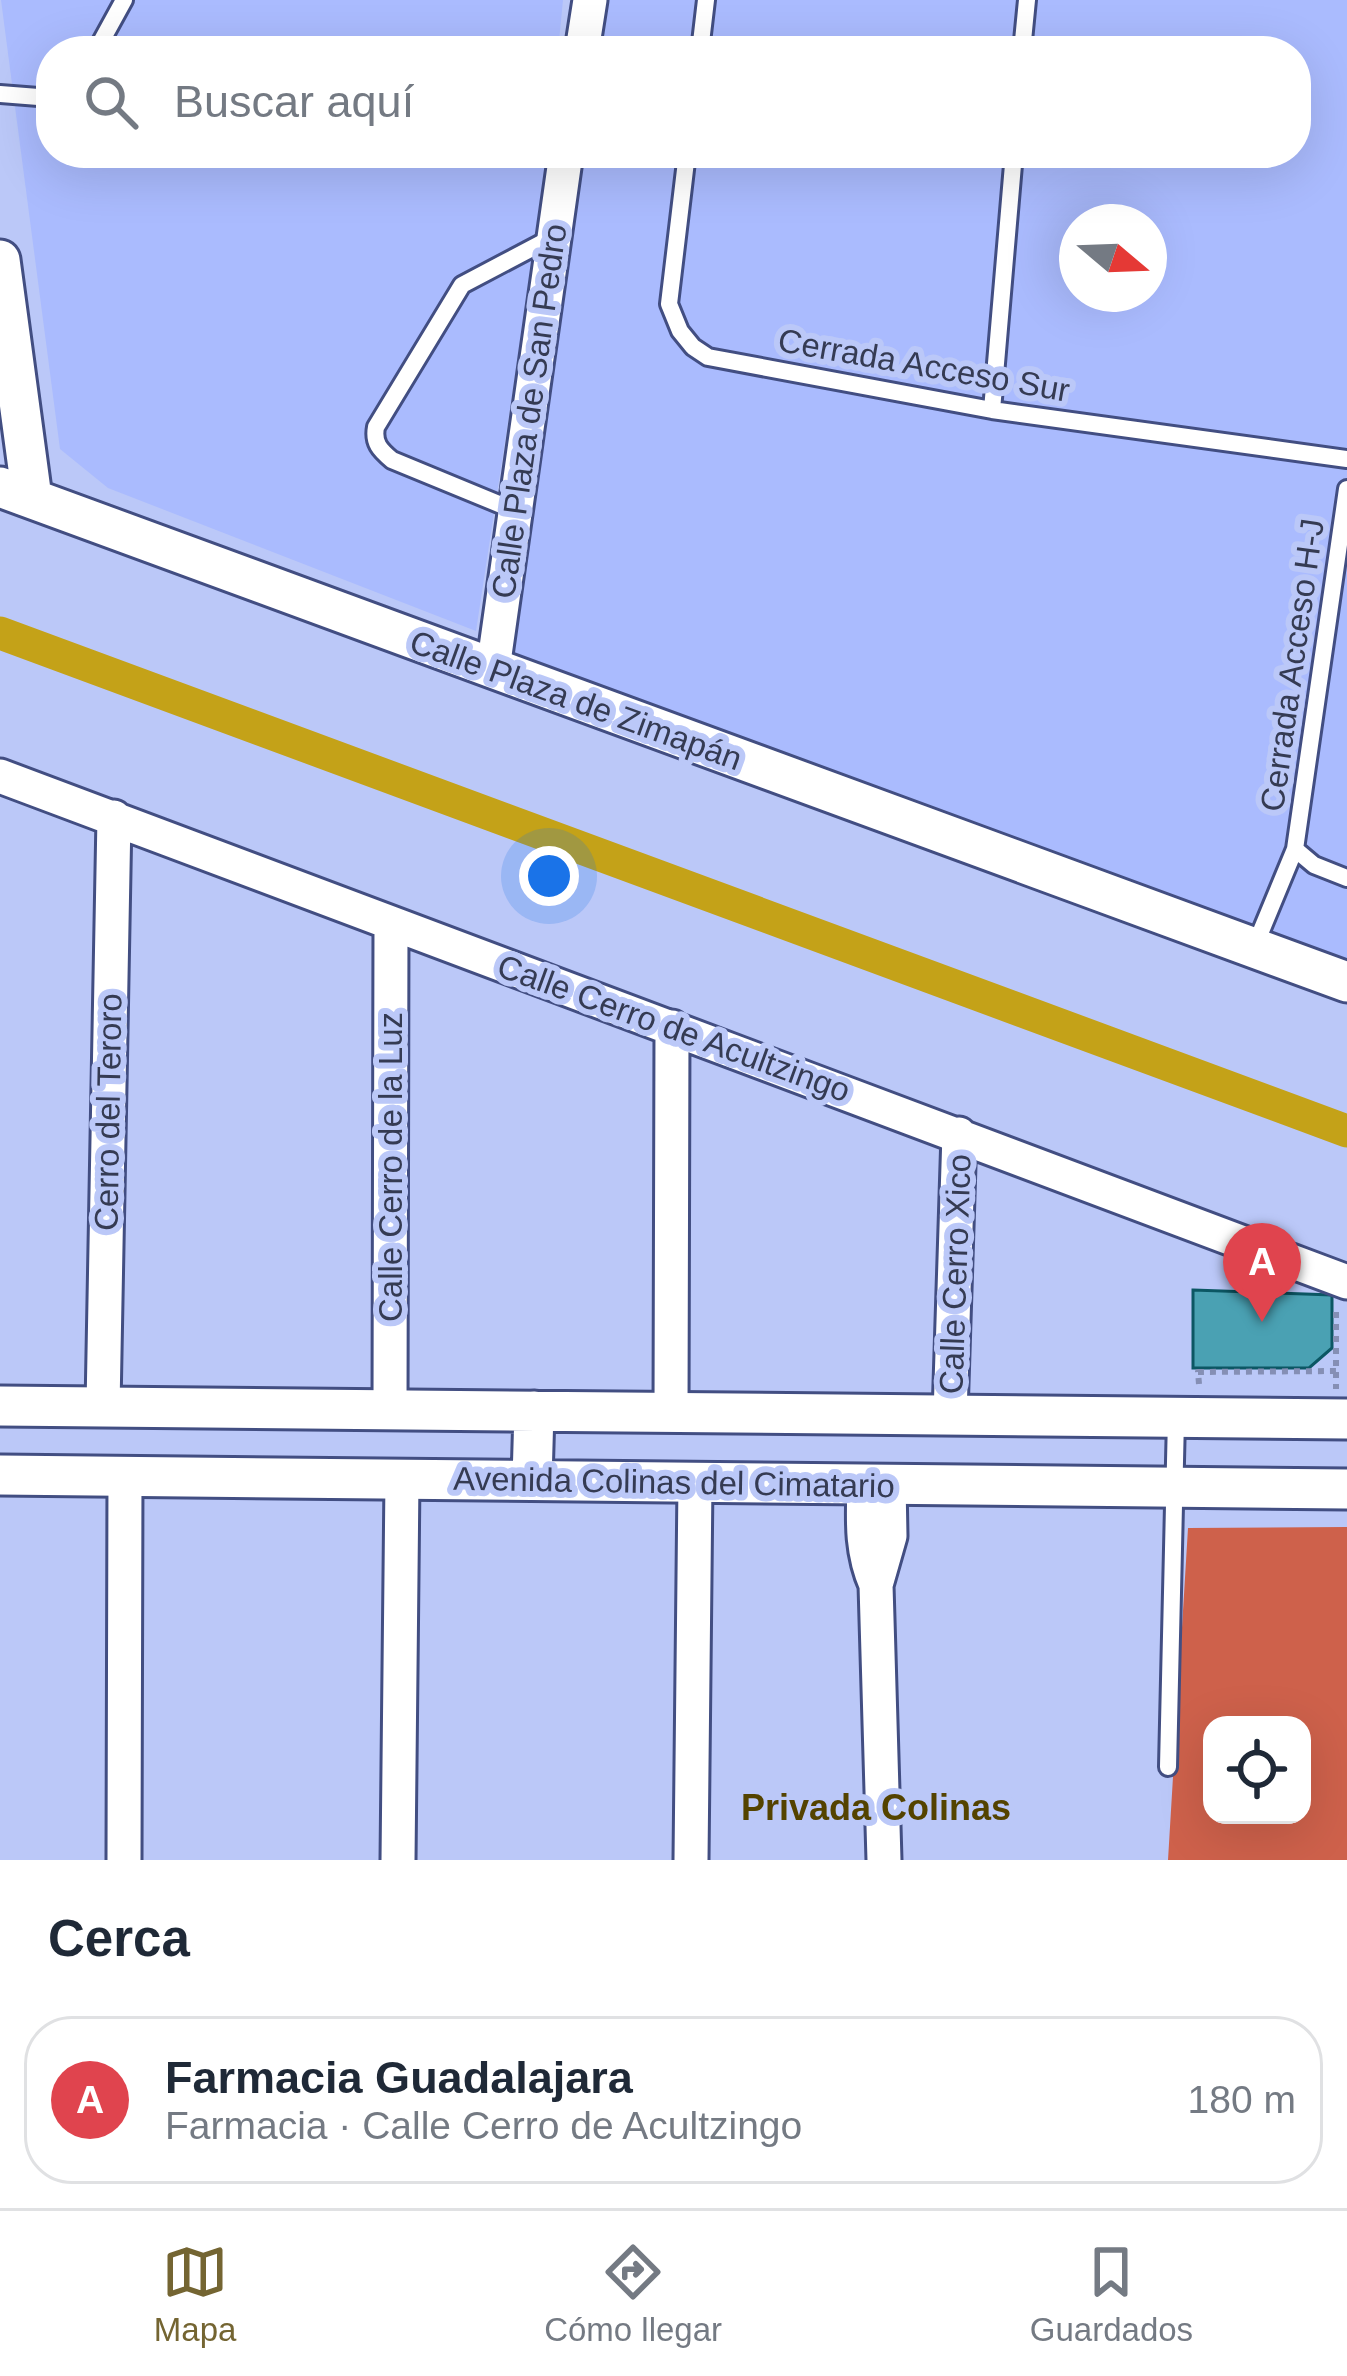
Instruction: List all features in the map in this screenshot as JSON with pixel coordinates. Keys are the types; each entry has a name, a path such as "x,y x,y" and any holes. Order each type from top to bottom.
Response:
{"street":[{"path":"584,36 590,0"},
{"name":"Calle Plaza de San Pedro","path":"493,670 564,168"},
{"name":"Calle Plaza de Zimapán","path":"0,260 16,492 1347,982"},
{"name":"Calle Cerro de Acultzingo","path":"0,776 1342,1280"},
{"name":"Cerro del Teroro","path":"103,1407 114,817"},
{"name":"Calle Cerro de la Luz","path":"390,1410 391,924"},
{"path":"671,1413 672,1027"},
{"name":"Calle Cerro Xico","path":"950,1415 959,1134"},
{"name":"Avenida Colinas del Cimatario","path":"0,1406 1341,1419"},
{"path":"245,1478 246,1408"},
{"path":"532,1480 534,1411"},
{"path":"815,1414 815,1483"},
{"name":"Avenida Colinas del Cimatario","path":"0,1475 1347,1489"},
{"path":"124,1860 125,1476"},
{"path":"398,1860 402,1479"},
{"path":"691,1860 694,1482"},
{"path":"876,1484 862,1539 877,1585 884,1860"}],"lane":[{"path":"104,36 124,0"},
{"path":"702,36 706,0"},
{"path":"1023,36 1027,0"},
{"path":"0,94 36,97"},
{"name":"Cerrada Acceso Sur","path":"685,168 669,304 680,331 708,357 992,410 1347,459"},
{"path":"992,410 1013,168"},
{"path":"516,511 392,460 378,448 376,427 462,285 553,236"},
{"name":"Cerrada Acceso H-J","path":"1254,948 1295,848 1347,489"},
{"path":"1295,848 1314,865 1347,878"},
{"path":"1168,1767 1175,1487 1188,1418"}],"path":[{"path":"1341,1419 1336,1371 1342,1280"},
{"path":"1188,1418 1198,1372 1336,1371"}],"shaded area":[{"path":"1,0 563,0 559,36 36,36 36,168 547,168 476,631 108,488 60,449"},
{"path":"606,0 1347,0 1347,967 511,663 582,168 1311,168 1311,36 600,36"},
{"path":"1347,1527 1347,1860 1168,1860 1188,1528"}],"building":[{"path":"1193,1290 1332,1295 1332,1348 1309,1368 1193,1368"}],"waterway":[{"path":"0,633 1347,1131"}],"place":[{"name":"Farmacia Guadalajara","path":"1262,1322"}],"district":[{"name":"Privada Colinas","path":"876,1807"}]}
